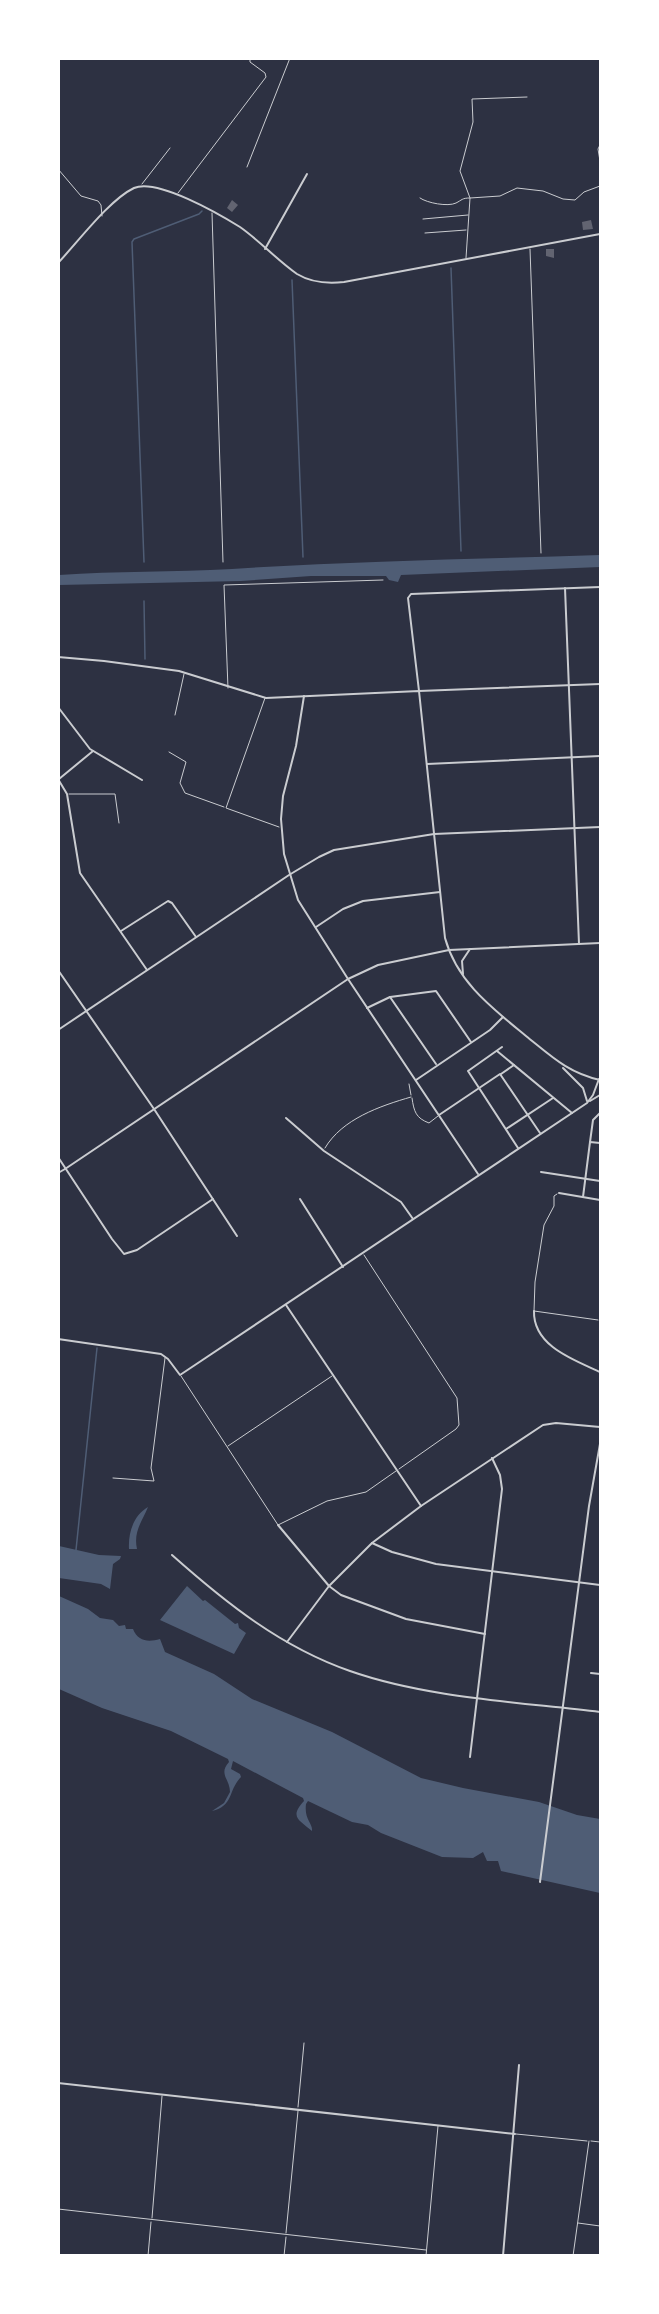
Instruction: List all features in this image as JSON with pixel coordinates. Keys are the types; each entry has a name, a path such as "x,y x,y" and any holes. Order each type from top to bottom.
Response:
{"street":[{"path":"265,249 307,174"},
{"path":"58,263 127,192 142,186 158,187 177,194 239,227 297,274 307,280 321,283 344,282 600,234"},
{"path":"587,1103 587,1095 583,1088 554,1059 483,1000 464,977 449,950 440,892 408,598 412,593 600,587"},
{"path":"565,588 579,944"},
{"path":"58,657 185,672 228,688 266,698 600,684"},
{"path":"304,696 296,746 283,796 281,828 290,875 300,905 478,1174"},
{"path":"58,707 93,751 142,780"},
{"path":"93,751 59,779 67,794 80,873 147,970"},
{"path":"427,764 600,756"},
{"path":"58,1030 290,875 319,857 343,848 434,834 600,827"},
{"path":"314,928 343,909 363,901 440,892"},
{"path":"120,931 168,901 172,903 196,937"},
{"path":"58,1173 348,979 378,965 449,950 600,943"},
{"path":"464,977 462,961 470,949"},
{"path":"58,970 154,1109 237,1236"},
{"path":"367,1008 390,997 436,991 471,1042"},
{"path":"390,997 436,1066"},
{"path":"416,1080 494,1027 503,1017"},
{"path":"502,1047 468,1071 518,1148"},
{"path":"496,1051 572,1113"},
{"path":"554,1059 575,1072 600,1079 587,1103"},
{"path":"440,1115 514,1065"},
{"path":"500,1074 540,1133"},
{"path":"58,1339 165,1356 180,1375 363,1254 478,1174 600,1095"},
{"path":"506,1129 553,1098"},
{"path":"583,1197 593,1120 600,1113"},
{"path":"286,1118 324,1151 401,1202 413,1219"},
{"path":"590,1142 600,1143"},
{"path":"58,1157 124,1254 137,1250 213,1199"},
{"path":"541,1172 600,1181"},
{"path":"559,1193 600,1200"},
{"path":"300,1199 343,1267"},
{"path":"286,1305 396,1471 422,1506"},
{"path":"534,1311 536,1326 555,1349 600,1372"},
{"path":"286,1642 329,1586 372,1543 492,1458 550,1423 600,1427"},
{"path":"540,1882 589,1506 600,1444"},
{"path":"470,1757 502,1489 500,1475 492,1458"},
{"path":"278,1525 329,1586 341,1595 394,1616 438,1627 485,1634"},
{"path":"372,1543 392,1552 423,1561 600,1585"},
{"path":"172,1555 229,1604 286,1642 348,1670 412,1688 600,1712"},
{"path":"591,1673 600,1674"},
{"path":"503,2256 519,2065"},
{"path":"58,2083 515,2134"}],"lane":[{"path":"177,194 266,77 265,73 250,62 250,58"},
{"path":"247,167 290,58"},
{"path":"465,260 470,198 460,171 473,122 472,99 527,97"},
{"path":"600,145 598,149 600,161"},
{"path":"142,186 143,180 170,148"},
{"path":"58,169 81,196 98,201 102,216"},
{"path":"420,198 424,201 454,204 461,198 500,196 517,188 543,191 563,199 575,200 584,192 600,186"},
{"path":"212,213 224,562"},
{"path":"423,219 470,215"},
{"path":"425,233 468,230"},
{"path":"530,248 541,553"},
{"path":"228,688 224,585 383,580"},
{"path":"175,715 185,672"},
{"path":"226,808 266,698"},
{"path":"169,752 186,762 180,783 185,793 281,828"},
{"path":"67,794 115,794 119,823"},
{"path":"409,1084 415,1113 419,1119 429,1123 440,1115"},
{"path":"324,1151 333,1136 369,1112 411,1097"},
{"path":"559,1193 554,1196 554,1206 544,1225 535,1282 534,1311 598,1320"},
{"path":"180,1375 278,1525 327,1501 362,1494 459,1425 457,1398 363,1254"},
{"path":"113,1478 154,1481 152,1468 165,1356"},
{"path":"227,1447 332,1376"},
{"path":"284,2256 304,2043"},
{"path":"148,2256 162,2094"},
{"path":"426,2256 438,2126"},
{"path":"515,2134 600,2142"},
{"path":"573,2256 589,2141"},
{"path":"58,2209 426,2250"},
{"path":"576,2223 600,2226"}],"water":[{"path":"600,555 600,567 401,575 398,582 389,580 386,576 311,576 241,581 59,585 59,575"},
{"path":"148,1507 137,1531 137,1549 129,1549 133,1525 143,1510"},
{"path":"59,1546 99,1555 121,1556 113,1564 110,1589 101,1584 59,1578"},
{"path":"187,1586 203,1601 205,1600 235,1624 238,1623 239,1628 246,1633 234,1654 160,1620"},
{"path":"59,1596 88,1609 100,1618 113,1620 119,1626 125,1625 126,1629 133,1629 141,1639 152,1641 160,1639 165,1652 214,1674 252,1699 332,1732 421,1778 539,1802 577,1815 600,1819 600,1893 501,1871 498,1861 487,1861 483,1852 473,1858 442,1857 381,1833 368,1825 352,1822 308,1801 306,1814 312,1831 300,1821 297,1815 304,1801 303,1798 233,1761 231,1769 241,1777 224,1805 212,1811 224,1803 230,1792 224,1773 228,1759 171,1731 102,1708 59,1689"}],"building":[{"path":"232,200 238,205 232,212 227,208"},
{"path":"591,220 593,229 583,230 582,222"},
{"path":"546,249 554,249 554,258 546,256"}],"waterway":[{"path":"144,562 132,242 134,239 202,211"},
{"path":"451,268 461,551"},
{"path":"292,280 303,557"},
{"path":"144,601 145,659"},
{"path":"76,1550 97,1348"}]}
